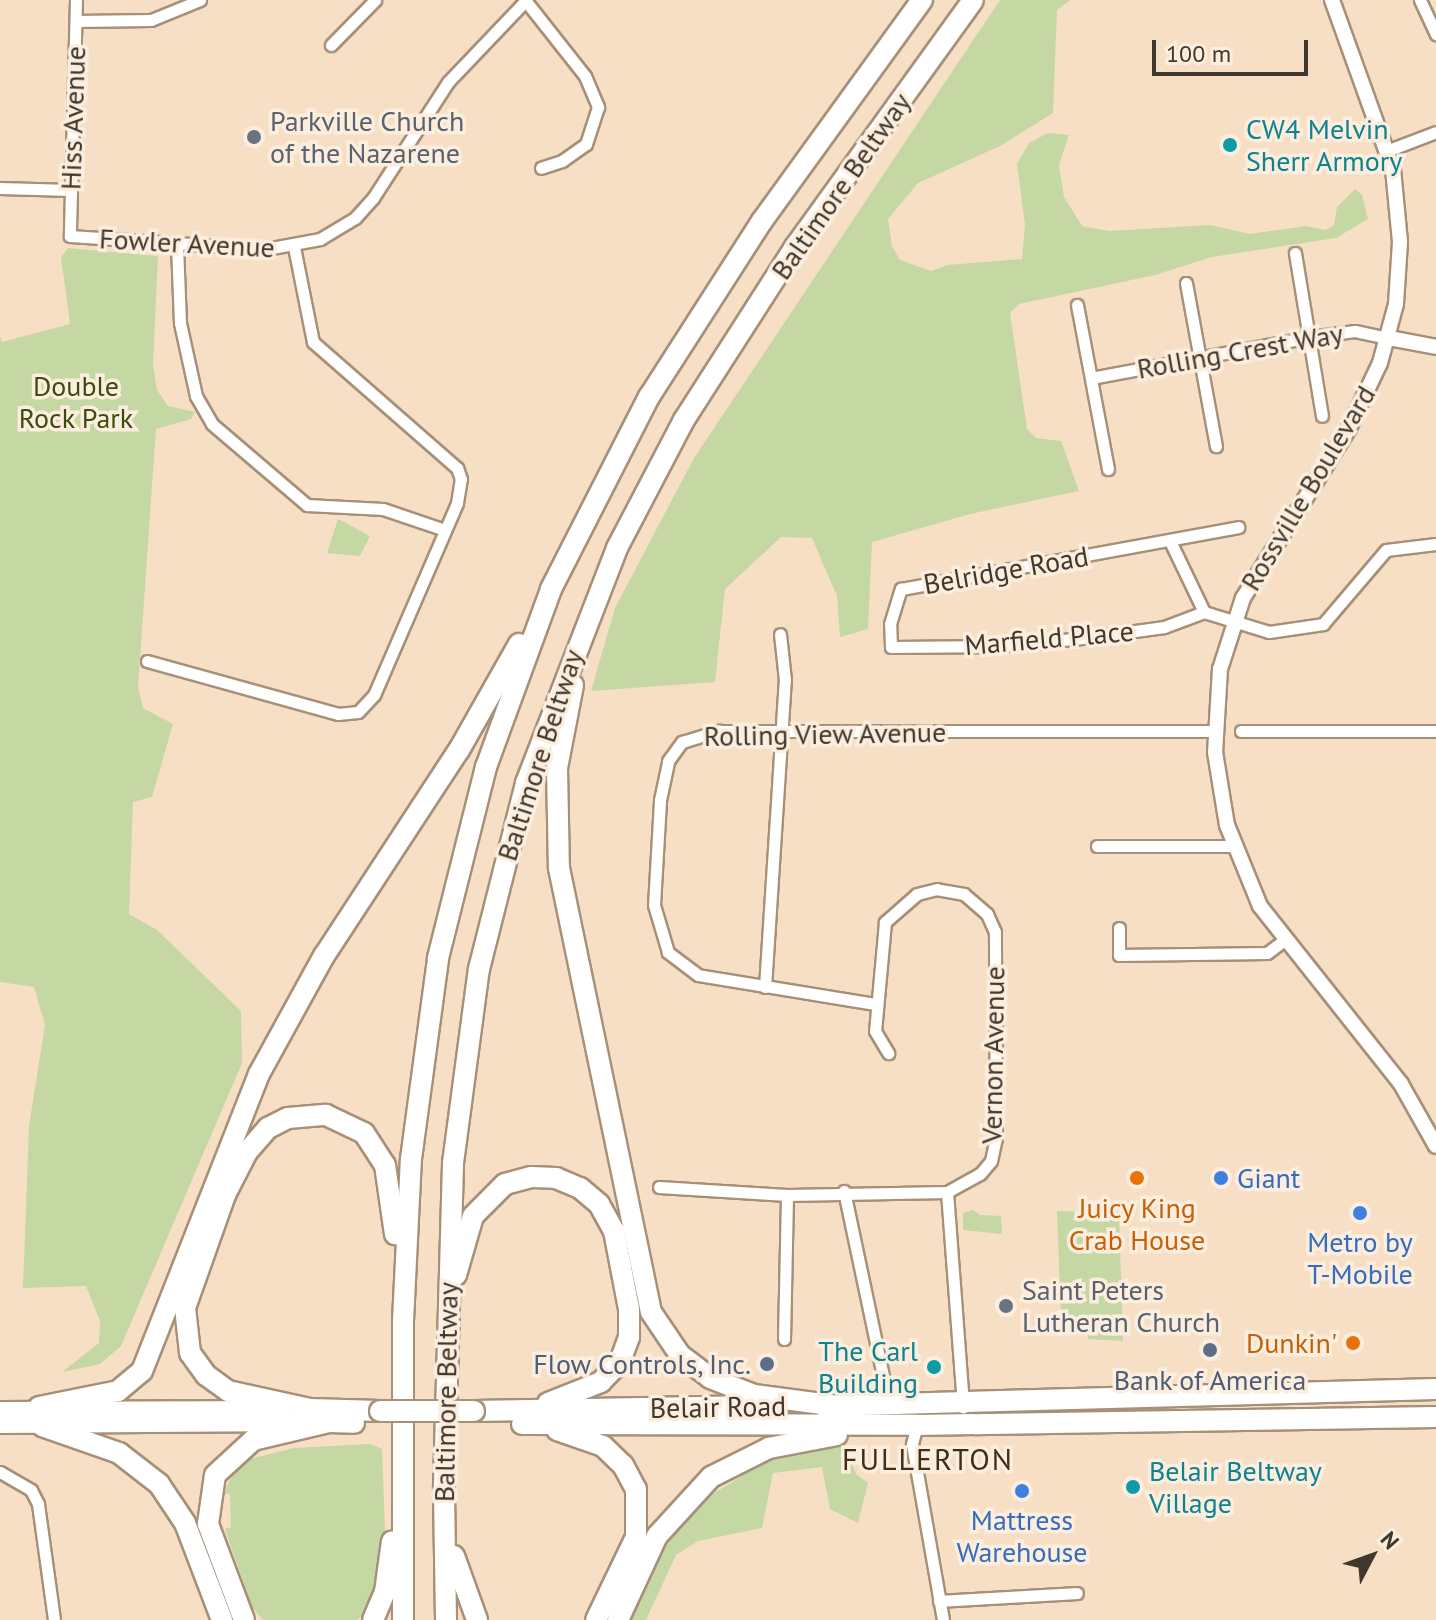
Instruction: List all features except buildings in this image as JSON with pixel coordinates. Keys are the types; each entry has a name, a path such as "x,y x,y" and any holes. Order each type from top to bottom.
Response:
{"highway":[{"name":"Baltimore Beltway","path":"403,1620 403,1321 412,1146 438,958 486,767 551,589 609,468 696,319 922,0"},
{"name":"Baltimore Beltway","path":"446,1620 444,1486 447,1318 459,1100 479,969 507,847 576,643 623,536 684,420 795,247 973,0"},
{"path":"684,420 622,551 566,708 555,795 561,878 640,1276 655,1319 680,1355 710,1378 754,1395 837,1406"},
{"path":"40,1417 118,1391 142,1371 259,1074 324,956 459,750 551,589"},
{"path":"310,1409 216,1384 197,1365 186,1339 185,1308 225,1195 247,1152 268,1128 288,1118 326,1115 352,1125 380,1154 389,1180 403,1321"},
{"path":"447,1318 469,1227 495,1191 515,1180 545,1176 569,1182 599,1204 614,1231 629,1309 626,1349 611,1372 589,1389 528,1417"},
{"name":"Belair Road","path":"310,1409 380,1417 474,1418 1436,1389"},
{"path":"40,1417 119,1453 159,1484 185,1523 222,1620"},
{"name":"Belair Road","path":"329,1422 380,1417"},
{"path":"528,1417 603,1446 623,1465 636,1489 636,1537 596,1620"},
{"name":"Belair Road","path":"528,1417 917,1425 1436,1417"},
{"path":"244,1620 208,1524 215,1475 253,1440 329,1422"},
{"path":"618,1620 657,1536 693,1493 719,1472 797,1440 917,1425"},
{"path":"373,1620 385,1592 402,1469"},
{"path":"444,1486 457,1573 477,1620"}],"main road":[{"name":"Rossville Boulevard","path":"1332,0 1389,150 1400,242 1389,338 1348,430 1253,576 1233,623 1220,669 1214,731 1219,790 1233,846 1260,906 1401,1084 1436,1146"},
{"path":"1389,338 1436,347"},
{"name":"Belair Road","path":"0,1425 40,1417 310,1409"},
{"name":"Belair Road","path":"0,1410 40,1417 329,1422"}],"street":[{"name":"Hiss Avenue","path":"70,236 76,0"},
{"path":"76,21 151,20 200,0"},
{"path":"331,45 375,0"},
{"path":"525,0 585,76 598,107 586,144 562,161 541,168"},
{"name":"Fowler Avenue","path":"70,236 177,245 294,247 333,233 365,207 448,82 525,0"},
{"path":"1420,0 1436,35"},
{"path":"1389,150 1436,132"},
{"path":"0,188 71,190"},
{"path":"177,245 180,323 196,396 212,424 307,505 383,509 445,530"},
{"path":"147,661 338,714 358,712 374,695 461,490 459,470 313,342 294,247"},
{"path":"1295,253 1322,416"},
{"path":"1186,283 1216,446"},
{"path":"1077,305 1108,469"},
{"name":"Rolling Crest Way","path":"1091,378 1310,337 1355,331 1389,338"},
{"name":"Belridge Road","path":"891,647 890,624 901,589 1238,527"},
{"path":"1170,541 1204,612 1256,632 1309,630 1332,617 1386,550 1436,544"},
{"name":"Marfield Place","path":"891,647 1003,646 1092,637 1164,627 1204,612"},
{"path":"765,987 782,732 780,634"},
{"name":"Rolling View Avenue","path":"875,1004 687,971 662,944 654,905 658,826 663,776 670,754 682,742 719,731 1214,731"},
{"path":"1241,731 1436,731"},
{"path":"1097,846 1233,846"},
{"name":"Vernon Avenue","path":"888,1053 875,1031 875,1004 883,930 892,912 908,898 937,889 974,899 995,932 996,1138 991,1161 980,1174 947,1192"},
{"path":"1119,928 1119,955 1267,953 1284,940"},
{"path":"659,1187 787,1195 844,1191 947,1192 964,1425"},
{"path":"844,1191 889,1404"},
{"path":"784,1339 787,1195"},
{"path":"917,1425 912,1444 943,1620"},
{"path":"0,1472 31,1490 38,1504 54,1620"},
{"path":"939,1601 1077,1593"}],"green space":[{"path":"1000,0 1070,0 1057,10 1053,113 1000,146 918,183 888,219 892,246 900,260 931,271 948,265 1022,259 1025,224 1017,164 1029,143 1048,133 1069,135 1059,165 1064,197 1082,226 1109,231 1210,225 1250,234 1306,226 1326,230 1334,225 1337,207 1355,189 1362,195 1368,219 1336,238 1212,257 1155,275 1019,304 1010,313 1027,429 1036,438 1061,441 1079,491 970,514 872,542 868,629 840,637 837,596 812,538 781,537 725,589 715,682 591,691 615,608 694,458"},
{"name":"Double Rock Park","path":"68,248 158,256 153,364 157,390 168,406 195,412 191,419 156,429 138,686 143,708 173,724 152,797 133,802 129,914 157,930 241,1011 242,1063 121,1346 100,1364 62,1372 99,1343 100,1321 86,1286 23,1288 29,1126 45,1025 34,987 0,982 0,336 2,342 70,324 61,257"},
{"path":"338,519 370,536 360,556 327,553"},
{"path":"973,1210 980,1215 1001,1216 1002,1234 963,1230 963,1213"},
{"path":"1057,1211 1119,1213 1123,1341 1088,1339 1087,1318 1061,1317"},
{"path":"841,1443 857,1475 868,1483 858,1523 830,1509 822,1467 773,1473 762,1528 698,1541 676,1555 646,1620 630,1620 670,1535 703,1500 774,1456"},
{"path":"370,1444 382,1449 385,1531 375,1589 364,1614 357,1620 263,1620 252,1607 225,1529 231,1527 230,1494 223,1494 232,1476 250,1459 294,1448"}],"place":[{"name":"Parkville Church of the Nazarene","path":"254,137"},
{"name":"CW4 Melvin Sherr Armory","path":"1230,145"},
{"name":"Juicy King Crab House","path":"1137,1178"},
{"name":"Giant","path":"1221,1178"},
{"name":"Metro by T-Mobile","path":"1360,1213"},
{"name":"Saint Peters Lutheran Church","path":"1006,1306"},
{"name":"Dunkin'","path":"1353,1343"},
{"name":"Bank of America","path":"1210,1350"},
{"name":"Flow Controls, Inc.","path":"767,1364"},
{"name":"The Carl Building","path":"934,1367"},
{"name":"Belair Beltway Village","path":"1133,1487"},
{"name":"Mattress Warehouse","path":"1022,1491"}],"district":[{"name":"FULLERTON","path":"928,1459"}]}
